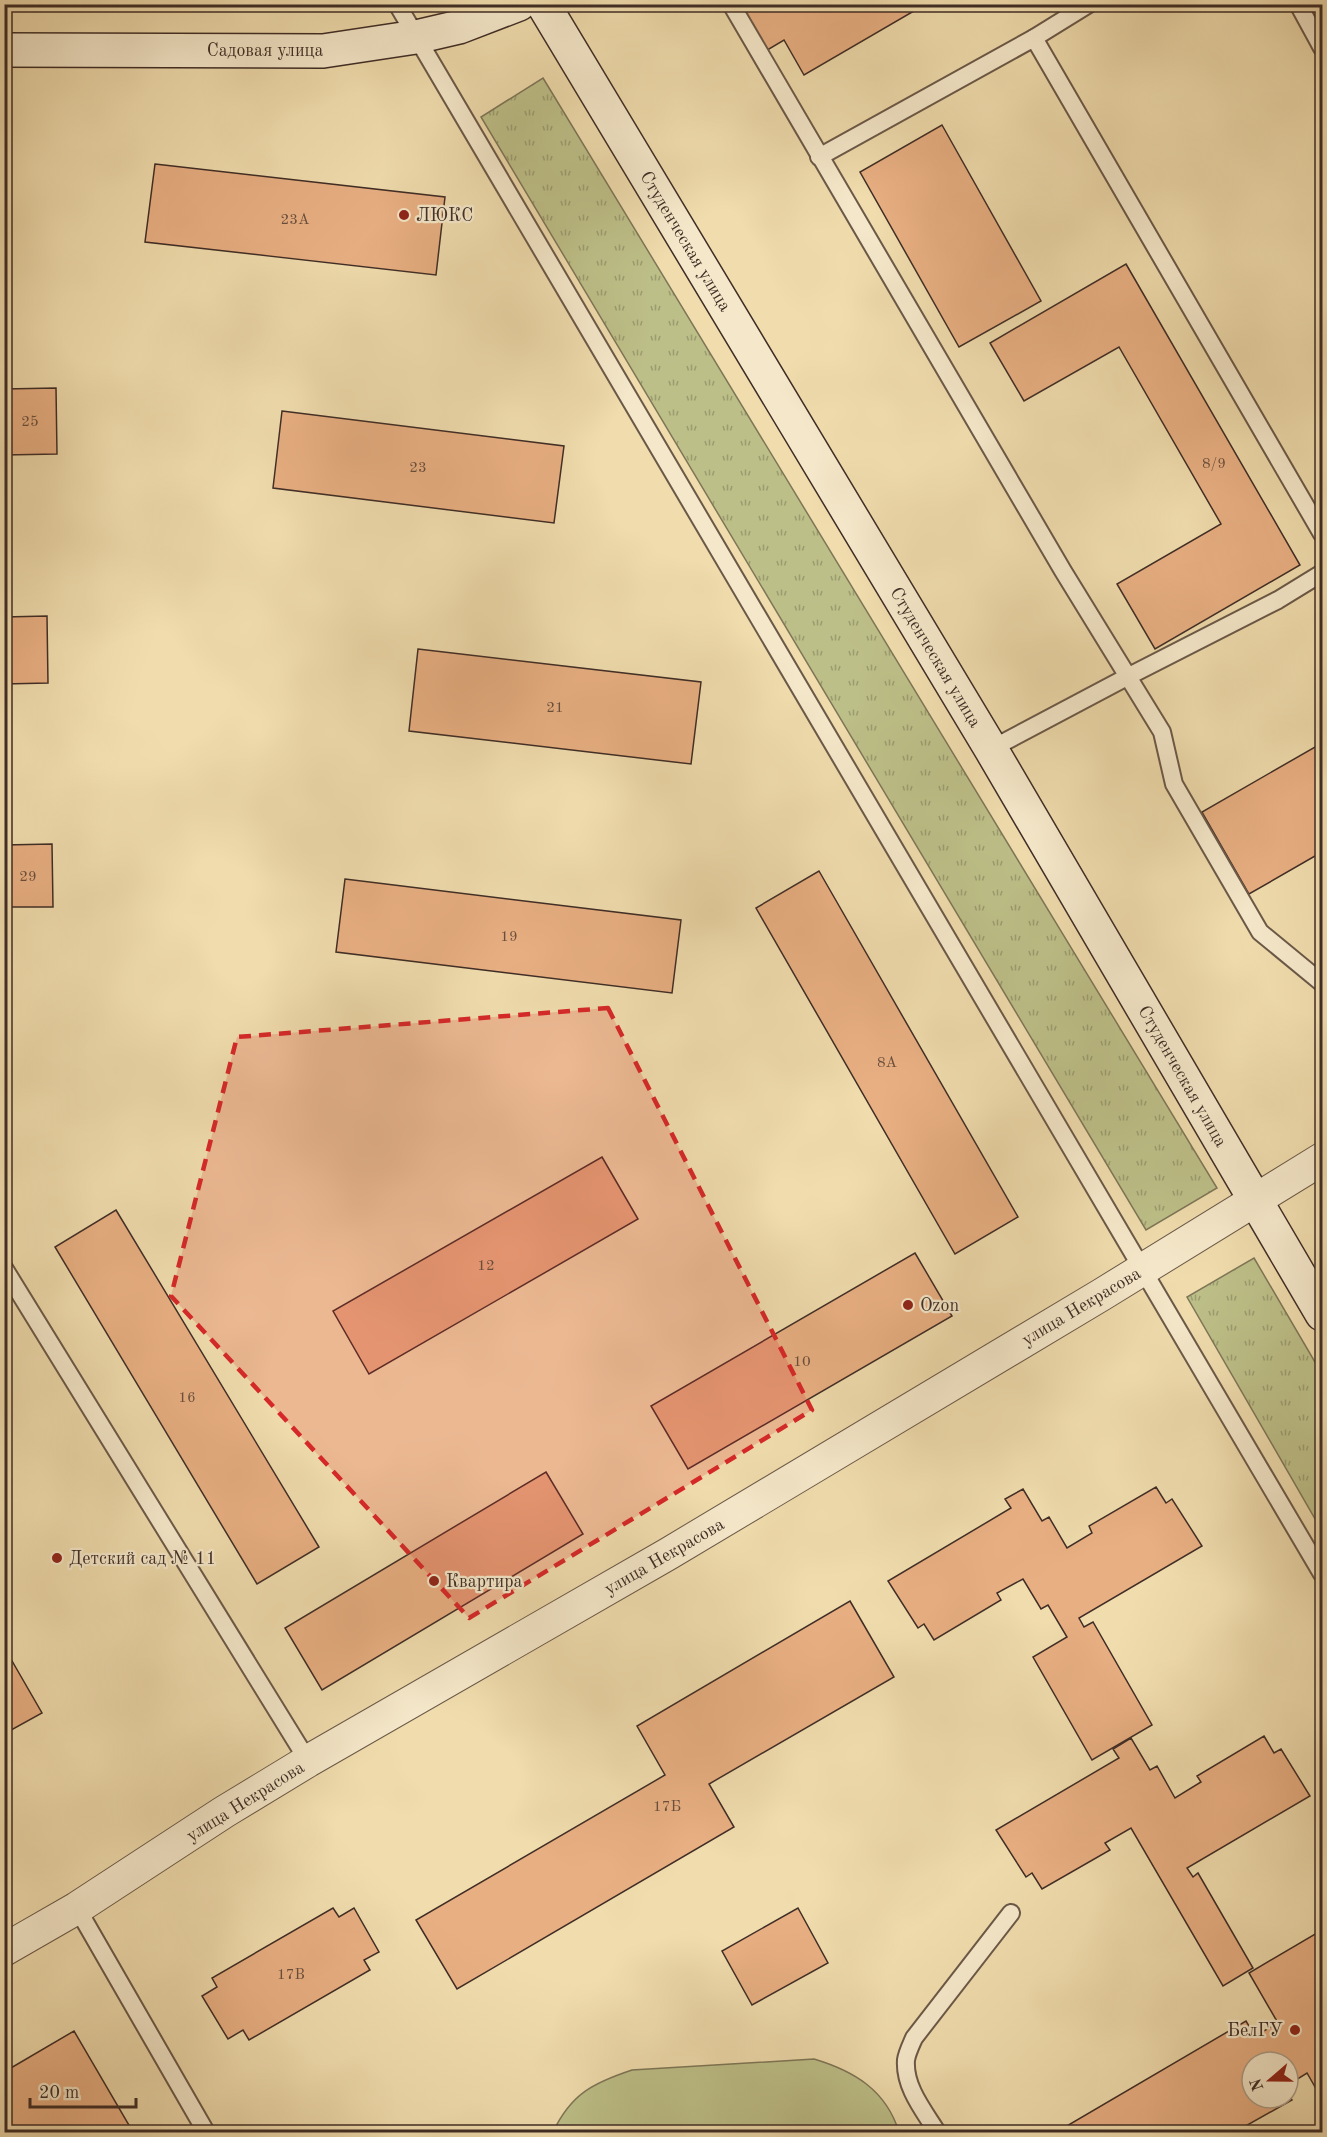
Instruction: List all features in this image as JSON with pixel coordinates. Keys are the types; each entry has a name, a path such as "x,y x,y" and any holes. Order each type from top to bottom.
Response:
{"main road":[{"name":"Садовая улица","path":"4,50 323,51 416,37 459,27 519,4"},
{"name":"Студенческая улица","path":"543,4 991,749 1323,1314"}],"street":[{"name":"улица Некрасова","path":"4,1950 77,1908 224,1812 308,1761 668,1554 1257,1201 1323,1159"}],"lane":[{"path":"397,4 1323,1574"},
{"path":"731,4 819,157 1162,732 1174,784 1260,932 1323,983"},
{"path":"819,157 1034,38 1089,4"},
{"path":"1298,4 1323,48"},
{"path":"1034,38 1323,534"},
{"path":"991,749 1127,676 1278,600 1323,573"},
{"path":"4,1268 308,1761"},
{"path":"77,1908 206,2133"},
{"path":"937,2133 911,2089 906,2074 906,2058 914,2038 1011,1913"}],"highlighted area":[{"path":"608,1008 812,1410 469,1618 171,1296 237,1037"}],"green space":[{"path":"543,78 1217,1188 1146,1230 481,117"},
{"path":"1254,1258 1322,1374 1322,1531 1187,1297"},
{"path":"814,2059 855,2076 867,2084 886,2105 899,2132 553,2132 567,2108 576,2099 595,2085 632,2070"}],"building":[{"path":"756,4 926,4 804,75 784,40 764,52 741,13"},
{"path":"942,125 1041,301 959,347 860,172"},
{"path":"155,164 445,197 436,275 145,242"},
{"path":"1126,264 1300,565 1155,649 1117,584 1221,524 1119,347 1024,401 990,343"},
{"path":"56,388 57,454 4,455 4,389"},
{"path":"282,411 564,446 554,523 273,488"},
{"path":"47,616 48,683 4,684 4,617"},
{"path":"418,649 701,682 691,764 409,731"},
{"path":"1322,743 1322,852 1249,894 1202,812"},
{"path":"52,844 53,907 4,907 4,845"},
{"path":"819,871 1018,1217 955,1254 756,908"},
{"path":"345,879 681,920 672,993 336,952"},
{"path":"602,1157 638,1219 369,1374 333,1311"},
{"path":"116,1210 319,1547 257,1584 55,1247"},
{"path":"915,1253 952,1316 688,1469 651,1406"},
{"name":"Квартира","path":"546,1472 583,1534 322,1690 285,1628"},
{"path":"1156,1487 1166,1503 1172,1499 1202,1546 1079,1618 1084,1627 1093,1622 1152,1725 1092,1760 1033,1657 1067,1637 1048,1605 1041,1609 1023,1579 997,1593 1001,1600 934,1640 924,1624 918,1628 888,1581 1011,1508 1005,1499 1023,1489 1042,1521 1049,1517 1067,1548 1092,1533 1089,1526"},
{"path":"850,1601 894,1677 709,1784 734,1827 457,1989 416,1920 665,1775 637,1726"},
{"path":"4,1647 42,1713 4,1734"},
{"path":"1264,1736 1274,1753 1281,1749 1310,1796 1187,1868 1193,1877 1198,1873 1253,1968 1223,1986 1131,1828 1105,1843 1110,1850 1042,1889 1032,1873 1026,1877 996,1830 1119,1758 1113,1749 1131,1738 1150,1770 1157,1766 1175,1798 1201,1782 1197,1776"},
{"path":"333,1908 339,1917 354,1908 379,1952 364,1960 370,1970 249,2040 243,2030 228,2039 202,1996 217,1987 212,1978"},
{"path":"798,1908 828,1963 752,2005 722,1951"},
{"name":"БелГУ","path":"1322,1930 1322,2099 1307,2073 1300,2077 1300,2050 1240,2050 1240,2110 1274,2110 1235,2132 1068,2132 1065,2127 1246,2021 1255,2036 1278,2023 1249,1973"},
{"path":"74,2031 133,2132 4,2132 4,2072"}],"place":[{"name":"ЛЮКС","path":"404,215"},
{"name":"Ozon","path":"908,1305"},
{"name":"Детский сад № 11","path":"57,1558"},
{"name":"Квартира","path":"434,1581"},
{"name":"БелГУ","path":"1295,2030"}]}
